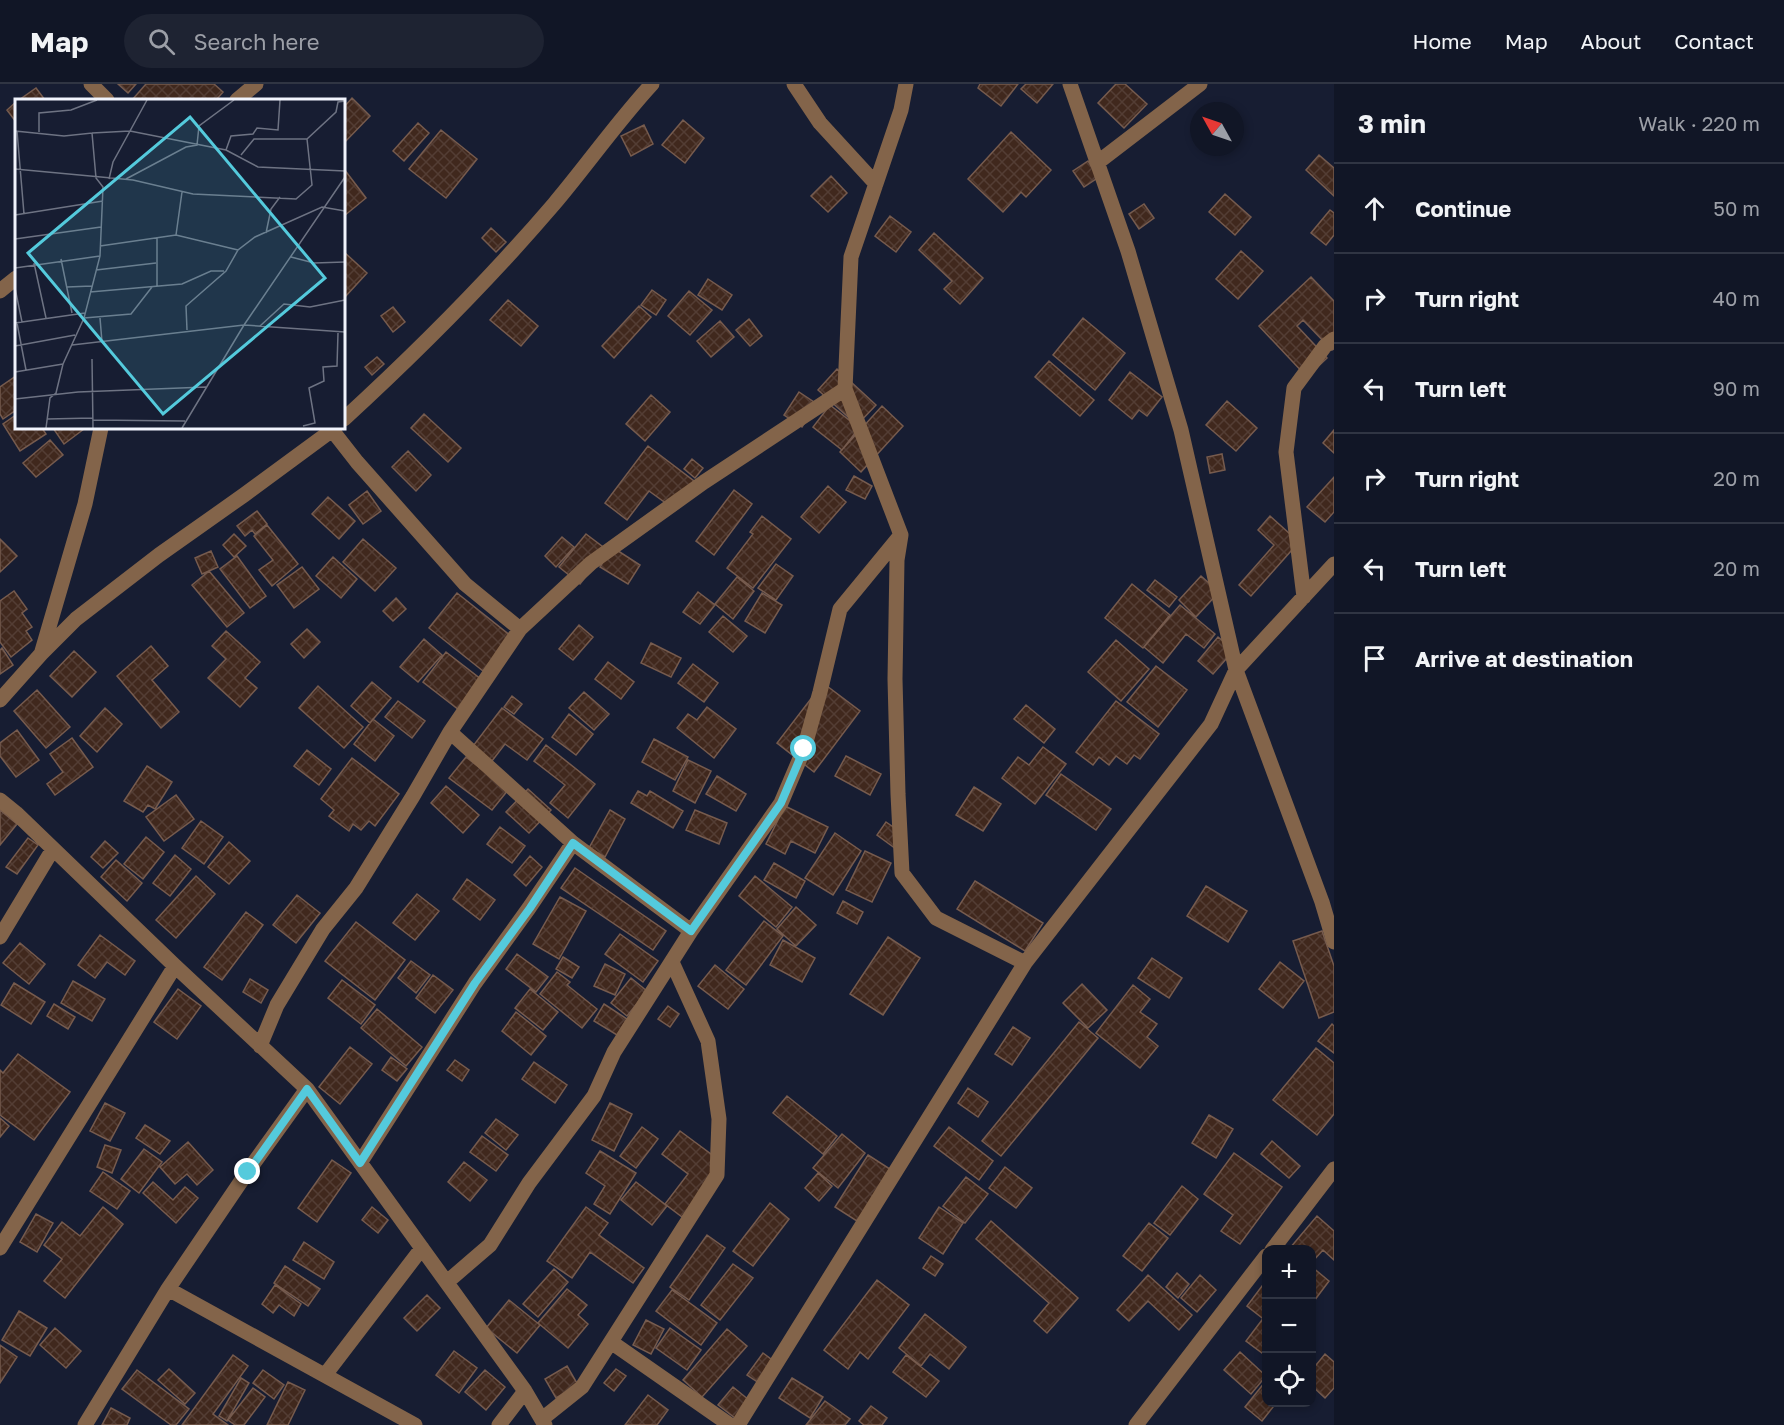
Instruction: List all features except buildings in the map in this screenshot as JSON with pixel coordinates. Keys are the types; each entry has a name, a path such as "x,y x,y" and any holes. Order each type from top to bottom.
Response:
{"street":[{"path":"91,84 106,99"},
{"path":"238,99 256,84"},
{"path":"345,418 488,278 554,204 652,84"},
{"path":"794,84 820,123 876,184"},
{"path":"906,84 901,110 851,257 845,389 901,535 897,560 895,680 902,873 936,918 1024,963"},
{"path":"1070,84 1128,251 1181,430 1236,670 1322,902 1334,942"},
{"path":"1097,163 1200,84"},
{"path":"0,291 15,279"},
{"path":"1304,597 1286,452 1294,388 1325,346 1334,339"},
{"path":"260,1046 277,1005 323,929 356,888 450,732 520,629 591,563 704,482 845,389"},
{"path":"41,654 85,504 101,429"},
{"path":"0,700 76,619 159,555 333,429"},
{"path":"339,429 357,462 414,528 465,584 520,629"},
{"path":"447,1282 490,1245 529,1183 594,1096 615,1052 652,991 781,803 804,749 840,609 901,535"},
{"path":"738,1425 1024,963 1211,724 1236,670 1334,564"},
{"path":"450,732 573,843 691,931"},
{"path":"0,800 307,1089 525,1391 544,1422 582,1387 717,1175 719,1119 708,1041 672,962"},
{"path":"360,1163 475,983 530,908 573,843"},
{"path":"0,937 53,849"},
{"path":"0,1248 175,966"},
{"path":"85,1425 168,1289 307,1089"},
{"path":"1276,1245 1334,1169"},
{"path":"324,1375 422,1248"},
{"path":"1136,1425 1262,1261"},
{"path":"168,1289 416,1425"},
{"path":"611,1342 730,1425"},
{"path":"499,1425 525,1391"}],"route":[{"path":"248,1172 307,1089 360,1163 475,983 530,908 573,843 691,931 781,803 804,749"}]}
